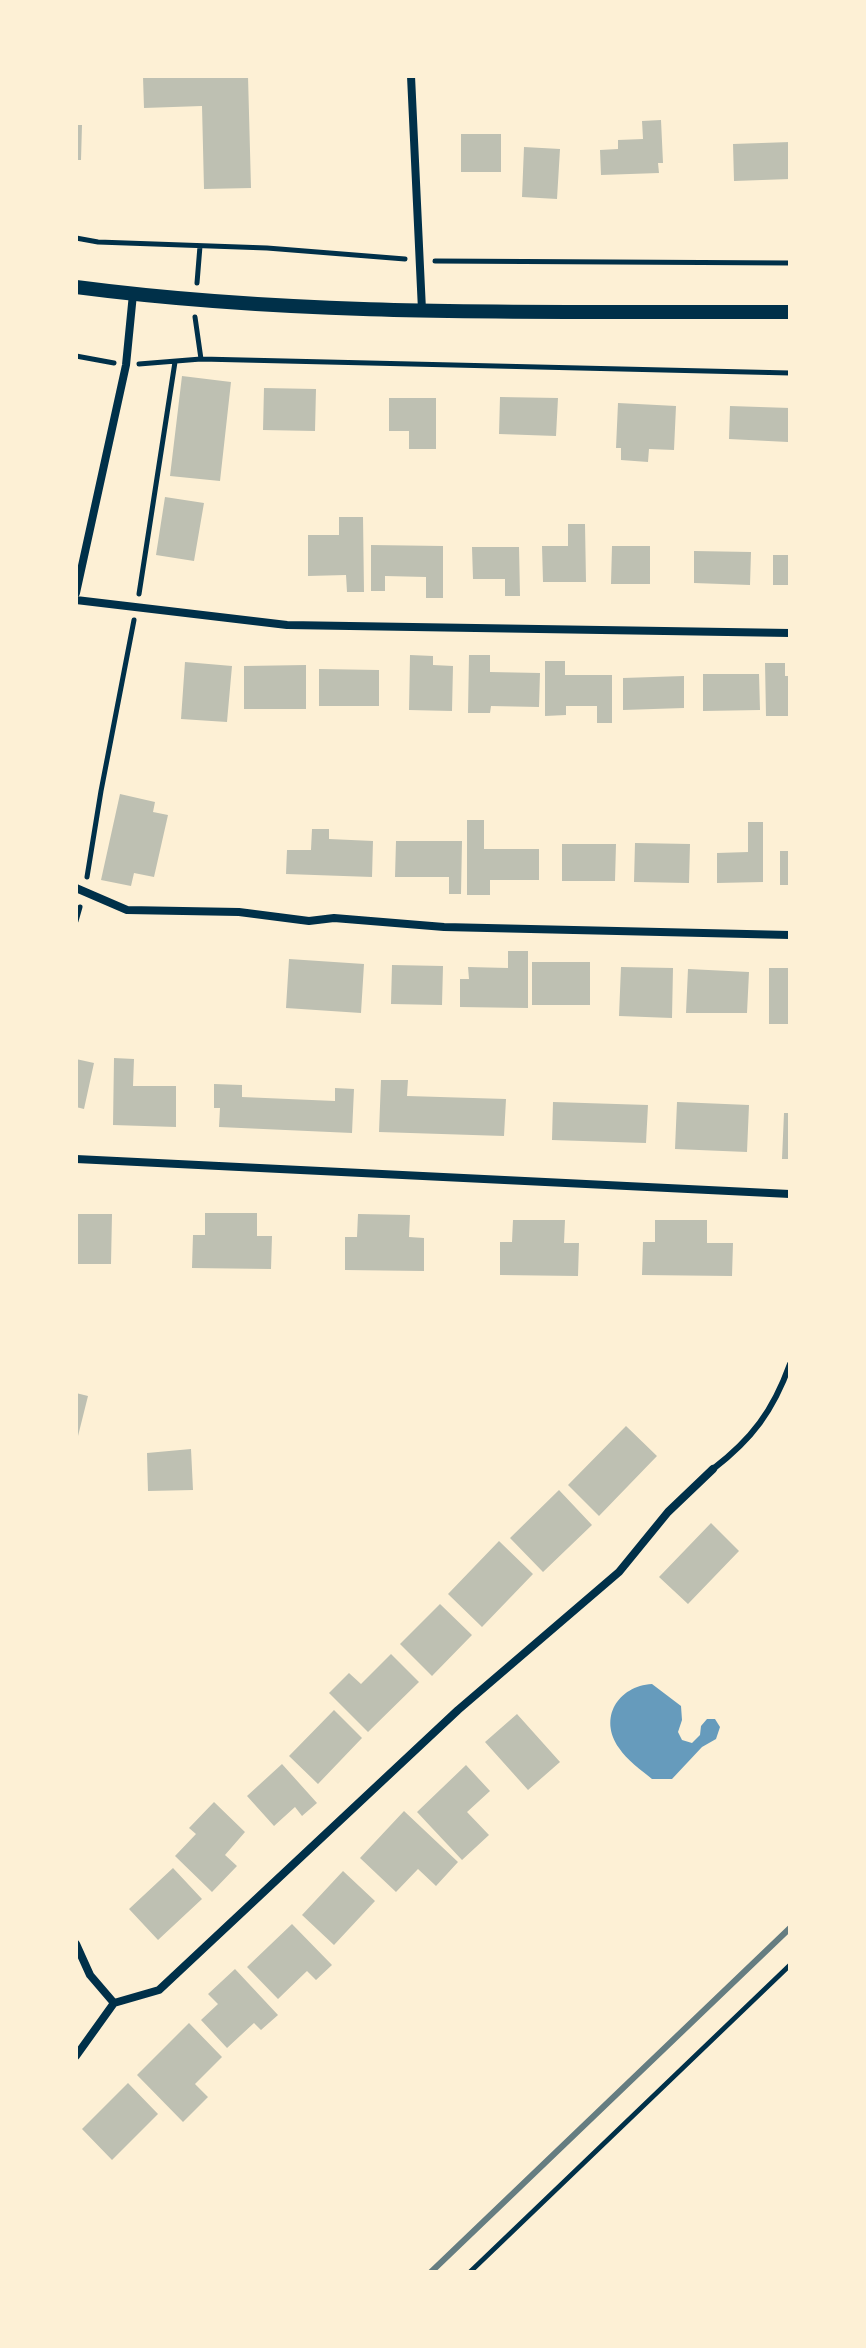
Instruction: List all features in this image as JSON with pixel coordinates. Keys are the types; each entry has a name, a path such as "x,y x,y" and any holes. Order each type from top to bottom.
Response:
{"street":[{"path":"411,76 422,310"},
{"path":"76,287 195,301 422,310 790,312"},
{"path":"76,593 126,365 133,294"},
{"path":"76,600 287,625 790,633"},
{"path":"80,890 127,910 239,912 309,921 334,918 444,927 790,935"},
{"path":"76,1159 790,1194"},
{"path":"76,2056 114,2003 159,1990 458,1710 619,1572 668,1512 713,1469"},
{"path":"76,1944 90,1975 114,2003"}],"lane":[{"path":"713,1469 758,1428 780,1392 790,1364"}],"path":[{"path":"76,238 98,242 267,248 419,261 790,263"},
{"path":"76,356 126,365 201,359 790,373"},
{"path":"80,890 137,607 175,362"},
{"path":"470,2272 790,1965"}],"water":[{"path":"652,1684 681,1706 682,1720 678,1732 682,1740 692,1743 700,1735 701,1726 707,1719 715,1719 720,1727 716,1739 702,1747 672,1779 652,1779 626,1757 613,1737 611,1715 621,1697 640,1686"}],"building":[{"path":"248,76 251,188 204,189 202,106 144,108 143,77"},
{"path":"661,120 663,163 658,163 659,173 601,175 600,150 618,149 618,140 643,139 642,121"},
{"path":"76,125 82,125 81,160 76,160"},
{"path":"461,134 501,134 501,172 461,172"},
{"path":"790,142 790,179 734,181 733,144"},
{"path":"524,147 560,149 557,199 522,197"},
{"path":"182,376 231,382 220,481 170,476"},
{"path":"264,388 316,389 315,431 263,430"},
{"path":"500,397 558,398 556,436 499,434"},
{"path":"389,398 436,398 436,449 409,449 409,431 389,431"},
{"path":"618,403 676,406 674,450 649,449 648,462 621,460 621,448 616,448"},
{"path":"730,406 790,408 788,442 729,439"},
{"path":"165,497 204,503 194,561 156,555"},
{"path":"339,517 363,517 364,592 347,592 346,575 308,576 308,535 339,535"},
{"path":"568,524 585,524 586,582 543,582 542,546 568,546"},
{"path":"371,545 443,546 443,598 426,598 426,577 385,576 385,591 371,591"},
{"path":"612,546 650,546 650,584 611,584"},
{"path":"472,547 519,547 520,596 505,596 505,579 473,579"},
{"path":"694,551 751,552 750,585 694,583"},
{"path":"773,555 790,555 790,585 773,585"},
{"path":"410,655 433,656 433,665 453,666 452,711 409,710"},
{"path":"469,655 490,655 490,672 540,673 539,707 491,706 490,713 468,713"},
{"path":"545,661 565,661 565,675 612,675 612,723 597,723 597,706 566,706 566,715 545,716"},
{"path":"185,662 232,666 227,722 181,719"},
{"path":"765,663 785,663 785,676 790,676 790,716 766,716"},
{"path":"306,665 306,709 244,709 244,666"},
{"path":"319,669 379,670 379,706 319,706"},
{"path":"703,674 759,674 760,710 703,711"},
{"path":"684,676 684,708 623,710 623,678"},
{"path":"120,794 155,802 153,812 168,815 154,877 134,873 131,886 101,880"},
{"path":"467,820 484,820 484,849 539,849 539,880 490,880 490,895 467,895"},
{"path":"748,822 763,822 763,882 717,883 717,853 748,852"},
{"path":"312,829 329,829 329,839 373,841 372,877 286,874 287,850 311,850"},
{"path":"396,841 462,841 461,894 449,894 449,877 395,877"},
{"path":"635,843 690,844 689,883 634,882"},
{"path":"562,844 616,844 615,881 562,881"},
{"path":"780,851 790,851 790,885 780,885"},
{"path":"508,951 528,951 528,1008 460,1007 460,979 469,979 468,967 508,968"},
{"path":"289,959 364,964 361,1013 286,1008"},
{"path":"532,962 590,962 590,1005 532,1005"},
{"path":"392,965 443,966 442,1005 391,1004"},
{"path":"621,967 673,968 672,1018 619,1016"},
{"path":"769,968 788,968 790,1024 769,1024"},
{"path":"688,969 749,972 747,1013 686,1013"},
{"path":"114,1058 134,1059 133,1086 176,1086 176,1127 113,1125"},
{"path":"76,1059 94,1063 84,1109 76,1107"},
{"path":"381,1080 408,1080 407,1096 506,1099 504,1136 379,1132"},
{"path":"214,1084 242,1085 242,1097 335,1101 335,1088 354,1089 352,1133 219,1127 220,1108 214,1108"},
{"path":"553,1102 648,1105 646,1143 552,1140"},
{"path":"677,1102 749,1105 747,1152 675,1149"},
{"path":"784,1113 790,1113 790,1159 782,1159"},
{"path":"205,1213 257,1213 257,1236 272,1236 271,1269 192,1268 193,1235 205,1235"},
{"path":"76,1214 112,1214 111,1264 76,1264"},
{"path":"358,1214 410,1215 409,1237 424,1238 424,1271 345,1270 345,1237 357,1237"},
{"path":"513,1220 565,1220 564,1243 579,1243 578,1276 500,1275 500,1242 512,1242"},
{"path":"655,1220 707,1220 707,1243 733,1243 732,1276 642,1275 643,1242 655,1242"},
{"path":"76,1393 88,1396 77,1440 76,1440"},
{"path":"626,1426 657,1456 599,1516 568,1485"},
{"path":"191,1449 193,1490 148,1491 147,1453"},
{"path":"559,1490 592,1525 543,1572 510,1538"},
{"path":"711,1523 739,1551 688,1604 659,1577"},
{"path":"499,1541 533,1574 482,1627 448,1594"},
{"path":"440,1604 472,1635 432,1676 400,1644"},
{"path":"391,1654 419,1682 368,1732 329,1693 349,1673 361,1684"},
{"path":"334,1710 362,1738 318,1784 289,1756"},
{"path":"517,1714 560,1762 528,1790 485,1742"},
{"path":"282,1764 317,1803 302,1816 295,1807 274,1826 247,1796"},
{"path":"466,1765 490,1791 467,1812 489,1835 462,1860 417,1812"},
{"path":"214,1802 245,1832 225,1855 237,1866 212,1892 175,1856 196,1834 189,1828"},
{"path":"404,1811 458,1862 436,1886 418,1869 396,1892 360,1858"},
{"path":"173,1868 202,1899 158,1940 129,1909"},
{"path":"343,1871 375,1901 334,1945 302,1915"},
{"path":"292,1924 332,1965 316,1980 307,1971 278,1999 247,1967"},
{"path":"235,1969 278,2015 261,2030 254,2023 227,2048 201,2020 218,2004 208,1994"},
{"path":"189,2023 222,2057 195,2084 208,2097 183,2122 137,2075"},
{"path":"128,2083 158,2114 112,2160 82,2129"}],"railway":[{"path":"431,2272 790,1928"}]}
